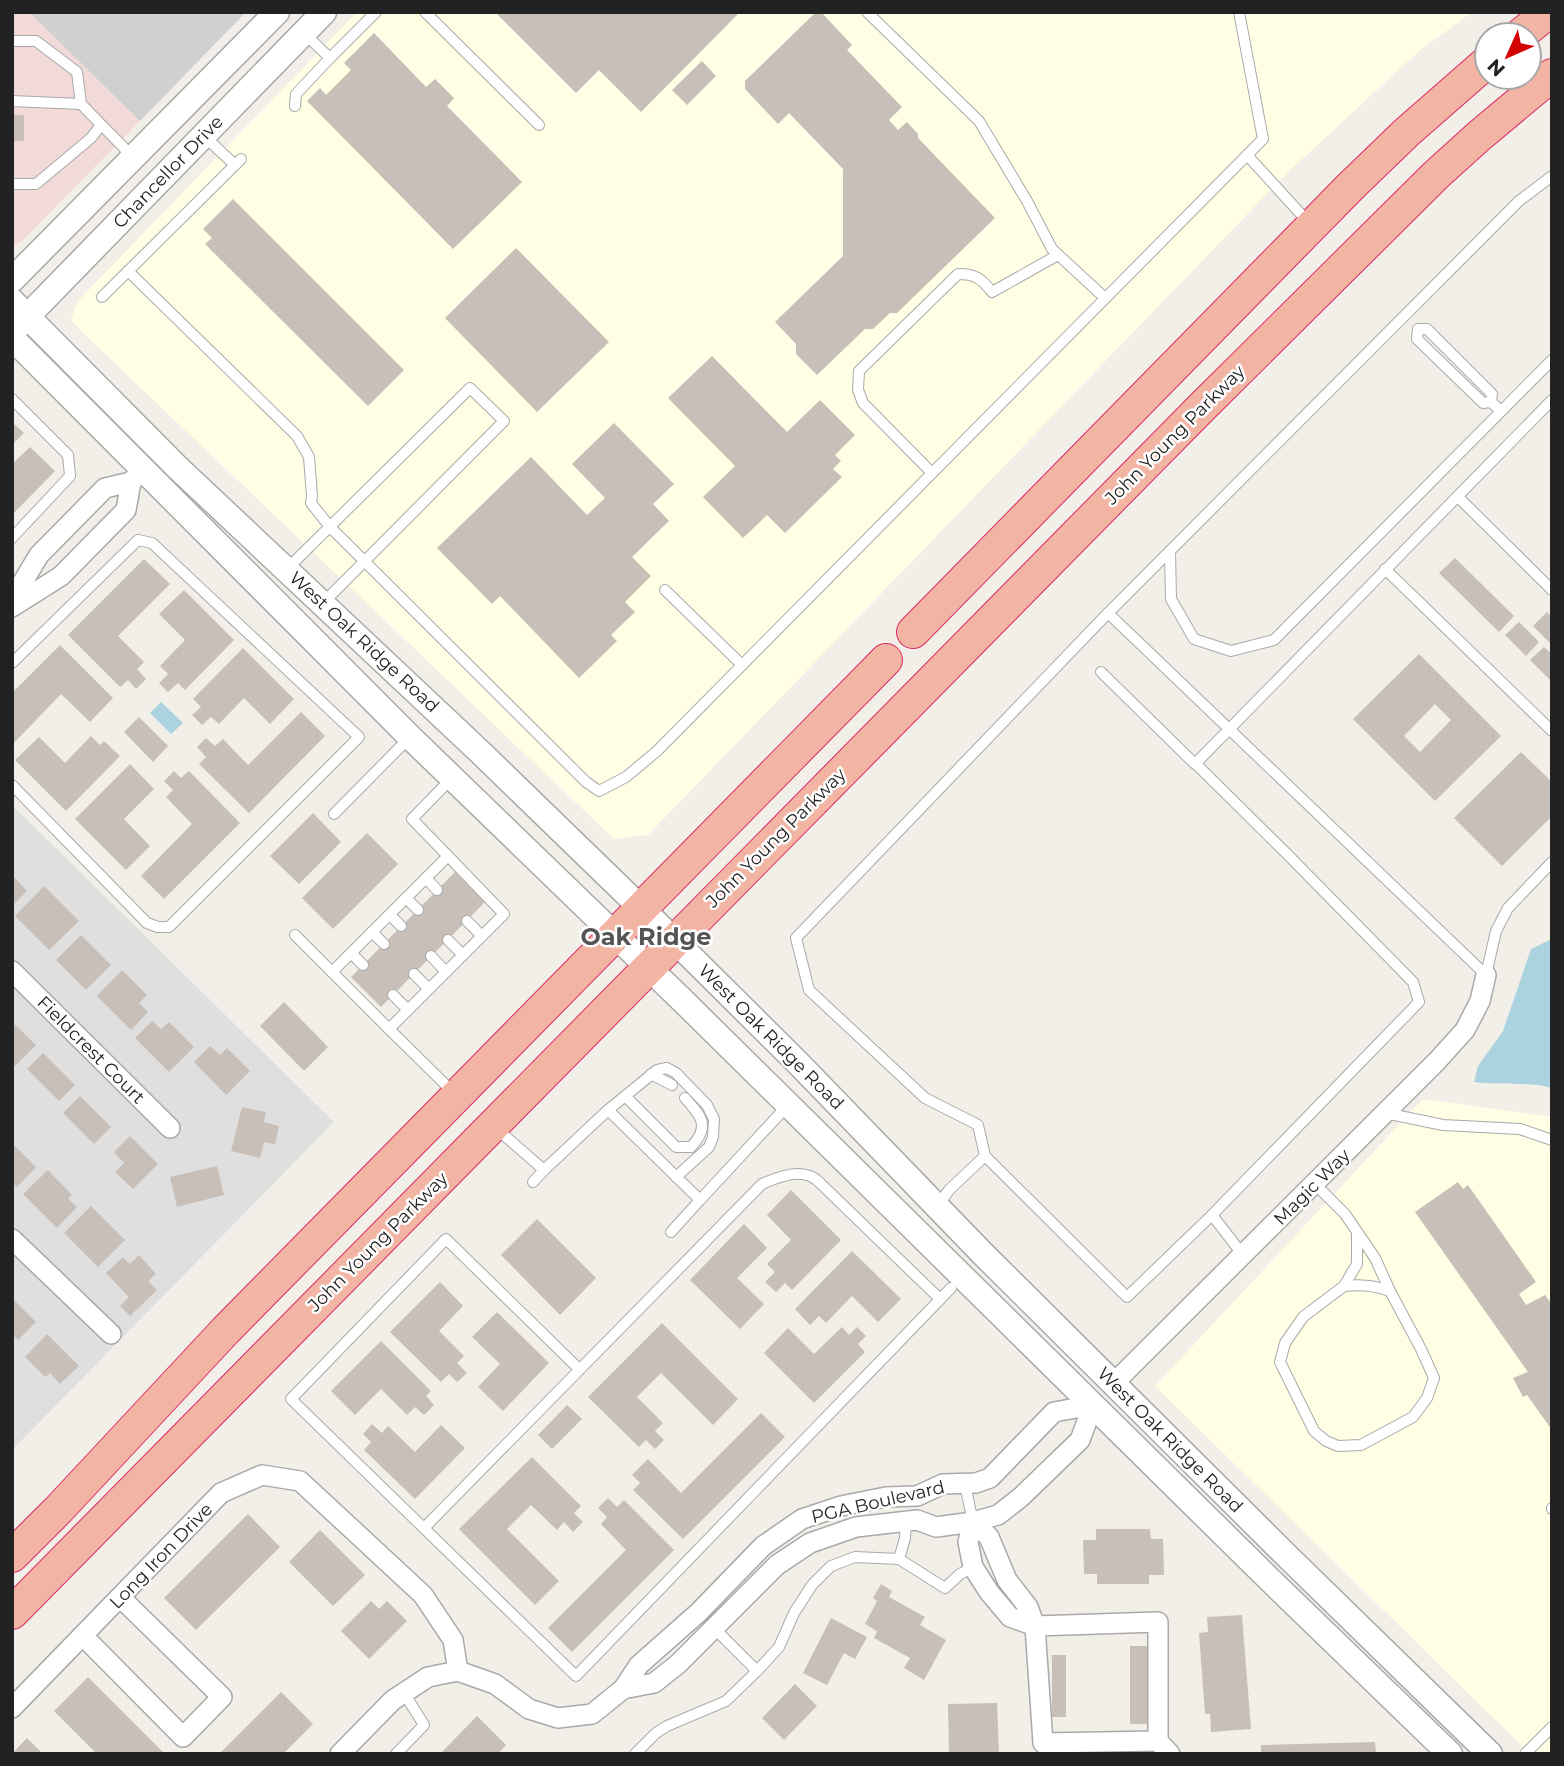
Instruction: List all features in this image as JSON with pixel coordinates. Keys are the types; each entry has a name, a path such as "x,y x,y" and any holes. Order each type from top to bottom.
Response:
{"highway":[{"path":"913,632 1311,226 1408,132 1473,74"},
{"name":"John Young Parkway","path":"12,1613 1202,407 1378,232 1471,144 1552,75"},
{"path":"12,1556 225,1331 886,660"}],"street":[{"name":"Chancellor Drive","path":"12,280 277,12"},
{"name":"Chancellor Drive","path":"17,316 203,136 324,12"},
{"name":"West Oak Ridge Road","path":"17,316 642,908 798,1063 936,1208 1490,1754"},
{"name":"West Oak Ridge Road","path":"12,338 137,476 453,777 1450,1754"},
{"path":"12,607 61,576 126,510 137,476"},
{"path":"12,600 39,555 105,488 137,476 165,479 187,496 283,590 298,601 323,603"},
{"name":"Fieldcrest Court","path":"12,971 170,1128"},
{"name":"Magic Way","path":"1113,1384 1437,1061 1465,1030 1480,1001 1486,975"},
{"path":"12,1239 111,1334"},
{"path":"1093,1405 1113,1384"},
{"name":"PGA Boulevard","path":"458,1671 495,1684 529,1709 558,1718 592,1714 623,1689 639,1665 699,1612 763,1546 802,1519 886,1497 917,1496 943,1484 965,1485 990,1478 1054,1412 1093,1405"},
{"name":"PGA Boulevard","path":"623,1689 654,1683 678,1664 776,1565 810,1543 856,1527 917,1520 936,1527 973,1522 998,1514 1021,1497 1080,1440 1093,1405"},
{"name":"Long Iron Drive","path":"12,1708 221,1493 262,1475 300,1481 424,1595 453,1640 458,1671"},
{"path":"973,1522 968,1542 973,1567 1010,1617 1035,1626 1158,1622 1164,1747 1043,1743 1035,1626 1028,1606 1007,1580 989,1537 973,1522"},
{"path":"83,1636 183,1737 222,1697 121,1598"},
{"path":"1312,1620 1364,1648 1471,1754"},
{"path":"340,1754 393,1700 428,1676 458,1671"}],"lane":[{"path":"295,106 296,94 376,12"},
{"path":"425,12 539,125"},
{"path":"867,12 978,121 1027,201 1052,249 1105,298"},
{"path":"128,271 297,436 309,457 313,496 311,503 330,527 586,782 599,791 626,777 657,751 1263,139 1238,12"},
{"path":"303,33 330,58"},
{"path":"12,41 36,41 77,72 81,104 134,157"},
{"path":"12,101 81,104"},
{"path":"12,184 36,184 91,138 101,125"},
{"path":"102,297 238,162 203,136"},
{"path":"1247,155 1311,226"},
{"path":"1101,672 1413,982 1419,1002 1212,1215 1127,1297 985,1156 978,1125 925,1098 809,989 796,938 1108,613 1519,201 1552,176"},
{"path":"932,474 863,403 858,390 859,371 958,274 971,274 983,281 992,292 1058,255"},
{"path":"1405,316 1418,329 1427,329 1492,394 1491,402 1501,411"},
{"path":"1170,551 1171,599 1194,639 1231,651 1274,640 1552,360"},
{"path":"287,569 470,388 483,400 504,421 323,603"},
{"path":"12,400 68,455 70,476 12,538"},
{"path":"1195,763 1552,400"},
{"path":"1458,497 1552,590"},
{"path":"12,663 138,540 152,542 359,737 169,927 147,923 12,785"},
{"path":"1385,569 1552,731"},
{"path":"665,590 742,665"},
{"path":"1108,613 1486,975"},
{"path":"334,814 410,737"},
{"path":"389,1029 505,914 412,819 453,777"},
{"path":"332,972 447,856"},
{"path":"1486,975 1496,931 1508,908 1552,862"},
{"path":"426,878 437,890"},
{"path":"406,898 418,910"},
{"path":"390,915 401,926"},
{"path":"467,921 482,936"},
{"path":"372,932 384,944"},
{"path":"295,935 457,1096"},
{"path":"448,940 463,955"},
{"path":"351,953 363,965"},
{"path":"431,956 446,972"},
{"path":"414,974 429,989"},
{"path":"393,995 408,1010"},
{"path":"533,1182 651,1073 667,1068 676,1073 707,1105 714,1119 713,1138 709,1147 676,1177"},
{"path":"651,1073 672,1085"},
{"path":"625,1096 676,1147 691,1147 700,1156"},
{"path":"685,1098 703,1123 698,1140 691,1147"},
{"path":"671,1232 788,1105"},
{"path":"608,1110 700,1200"},
{"path":"1384,1113 1443,1125 1520,1129 1552,1140"},
{"path":"493,1125 544,1170"},
{"path":"936,1208 949,1190 985,1156"},
{"path":"424,1528 762,1184 772,1179 809,1175 940,1299"},
{"path":"1315,1184 1345,1214 1376,1258 1434,1378 1427,1398 1413,1417 1361,1445 1338,1446 1326,1441 1314,1431 1280,1362 1285,1343 1303,1317 1344,1286 1357,1264 1357,1232"},
{"path":"1212,1215 1243,1255"},
{"path":"579,1369 446,1239 291,1399 576,1675 951,1288"},
{"path":"1344,1286 1378,1286 1390,1291"},
{"path":"965,1485 973,1522"},
{"path":"899,1559 906,1521"},
{"path":"635,1754 667,1726 726,1700 757,1671 779,1647 794,1613 812,1585 831,1566 855,1557 899,1559 945,1588 960,1574 973,1567"},
{"path":"699,1612 757,1671"},
{"path":"660,1647 678,1664"},
{"path":"396,1754 424,1725 404,1693"},
{"path":"1525,1754 1552,1727"}],"shaded area":[{"path":"12,12 29,12 140,121 22,241 12,247"},
{"path":"29,12 246,12 140,121"},
{"path":"357,12 1472,12 1418,52 1286,174 648,835 614,839 71,319 78,301"},
{"path":"12,805 334,1122 12,1450"},
{"path":"1423,1099 1552,1117 1552,1754 1530,1754 1155,1386"}],"water":[{"path":"161,702 183,723 171,734 150,713"},
{"path":"1552,939 1552,1088 1474,1082 1478,1066 1503,1031 1531,949"}],"building":[{"path":"495,12 740,12 641,112 599,70 576,93"},
{"path":"816,12 821,12 852,45 847,50 902,107 889,120 898,130 907,122 918,134 918,138 995,218 897,313 890,313 873,329 865,329 817,375 796,354 796,344 775,322 843,256 843,169 789,113 778,124 745,89 745,81"},
{"path":"374,33 426,87 435,79 454,98 447,106 522,182 453,249 307,101 320,88 326,95 351,70 344,63"},
{"path":"702,61 716,76 687,105 672,90"},
{"path":"12,115 24,115 24,141 12,141"},
{"path":"233,199 404,370 368,406 205,244 212,238 203,229"},
{"path":"516,248 609,342 537,412 445,318"},
{"path":"712,356 787,432 820,400 855,435 835,455 841,461 833,469 842,477 785,533 767,515 743,538 703,497 735,466 668,398"},
{"path":"12,422 24,433 12,445"},
{"path":"614,423 674,484 653,504 669,521 632,557 651,576 625,602 635,612 611,635 617,641 579,678 500,596 492,604 437,548 531,457 587,515 605,498 572,464"},
{"path":"30,447 55,471 12,515 12,464"},
{"path":"1455,558 1514,616 1499,632 1439,573"},
{"path":"144,559 170,584 118,636 144,662 137,669 146,679 136,689 128,680 120,687 68,635"},
{"path":"184,590 234,640 185,690 178,683 168,692 159,683 168,674 160,666 185,640 159,614"},
{"path":"1547,612 1552,617 1552,645 1533,626"},
{"path":"1519,622 1539,642 1526,656 1505,635"},
{"path":"60,645 113,698 90,722 61,694 12,745 12,693"},
{"path":"1544,647 1552,654 1552,682 1530,660"},
{"path":"243,648 294,699 270,724 244,698 219,724 211,717 202,725 192,715 201,707 193,699"},
{"path":"1419,654 1501,736 1435,801 1353,719","holes":["1435,704 1451,720 1420,752 1404,736"]},
{"path":"301,712 325,736 249,813 199,764 206,757 197,747 206,738 215,746 223,739 248,765"},
{"path":"139,717 168,746 153,762 124,732"},
{"path":"91,736 100,745 104,741 120,756 66,811 15,760 39,737 65,763"},
{"path":"1521,752 1552,782 1552,816 1502,866 1454,818"},
{"path":"130,764 154,789 124,819 150,846 126,870 75,819"},
{"path":"174,771 181,778 189,771 240,823 164,899 141,876 192,824 166,797 173,790 164,781"},
{"path":"313,813 341,842 299,884 270,856"},
{"path":"367,833 398,864 333,929 302,898"},
{"path":"455,872 485,902 381,1007 351,977"},
{"path":"12,875 27,891 12,906"},
{"path":"44,886 79,921 49,950 15,916"},
{"path":"81,935 111,965 86,990 56,960"},
{"path":"122,970 147,995 139,1003 148,1012 131,1030 97,996"},
{"path":"284,1002 328,1047 304,1071 260,1026"},
{"path":"152,1021 161,1029 169,1022 194,1047 169,1072 135,1038"},
{"path":"12,1022 36,1045 15,1066 12,1064"},
{"path":"210,1046 220,1055 227,1048 250,1071 226,1095 194,1062"},
{"path":"43,1053 75,1085 59,1101 27,1069"},
{"path":"80,1096 111,1127 94,1144 63,1113"},
{"path":"242,1107 266,1112 264,1122 279,1126 275,1144 264,1142 260,1158 231,1151"},
{"path":"130,1136 158,1164 133,1189 115,1172 124,1163 114,1152"},
{"path":"12,1143 36,1167 17,1187 12,1182"},
{"path":"217,1166 224,1195 177,1207 170,1177"},
{"path":"48,1170 72,1195 68,1199 77,1207 57,1228 23,1194"},
{"path":"1458,1182 1463,1189 1468,1185 1536,1282 1519,1294 1526,1305 1545,1295 1552,1305 1552,1430 1527,1395 1523,1397 1513,1378 1528,1372 1415,1212"},
{"path":"791,1190 841,1240 792,1290 785,1283 776,1292 765,1282 775,1272 767,1264 791,1240 767,1215"},
{"path":"91,1206 125,1240 98,1267 64,1233"},
{"path":"537,1219 596,1278 560,1315 501,1255"},
{"path":"744,1224 767,1248 737,1278 764,1304 740,1329 690,1280"},
{"path":"852,1251 901,1299 878,1322 852,1296 826,1323 819,1316 810,1325 795,1309"},
{"path":"139,1255 156,1274 148,1281 157,1290 130,1316 120,1306 129,1297 106,1273 123,1257 130,1264"},
{"path":"440,1282 463,1306 439,1331 464,1356 457,1363 467,1373 457,1382 449,1374 441,1382 390,1332"},
{"path":"12,1298 36,1322 18,1340 12,1334"},
{"path":"497,1312 549,1363 503,1411 478,1387 500,1364 472,1337"},
{"path":"662,1323 738,1399 713,1425 661,1373 637,1397 663,1423 655,1431 664,1440 655,1449 646,1440 639,1447 588,1397"},
{"path":"842,1327 849,1335 857,1327 866,1336 858,1344 865,1352 814,1403 764,1353 788,1328 814,1354"},
{"path":"47,1334 79,1366 60,1384 50,1373 45,1377 25,1357"},
{"path":"381,1341 431,1391 426,1396 434,1405 424,1415 415,1407 407,1415 381,1389 355,1415 331,1391"},
{"path":"567,1405 582,1419 552,1449 538,1435"},
{"path":"761,1413 785,1437 683,1539 633,1490 640,1483 632,1475 648,1459 681,1493"},
{"path":"372,1424 382,1433 388,1426 415,1452 441,1425 465,1448 415,1499 364,1450 371,1442 363,1434"},
{"path":"532,1457 581,1506 574,1513 583,1522 573,1532 564,1522 557,1530 531,1505 507,1529 559,1581 535,1605 459,1529"},
{"path":"608,1498 617,1507 624,1500 674,1550 572,1652 548,1628 626,1550 601,1524 607,1517 598,1508"},
{"path":"248,1514 280,1547 196,1630 164,1598"},
{"path":"1096,1529 1150,1529 1151,1539 1163,1539 1164,1575 1149,1575 1149,1584 1097,1584 1097,1574 1084,1574 1083,1540 1096,1540"},
{"path":"320,1530 365,1575 333,1606 289,1562"},
{"path":"881,1584 892,1591 889,1597 925,1617 920,1625 946,1640 924,1680 904,1668 910,1658 874,1638 877,1631 865,1624 877,1601 873,1598"},
{"path":"371,1601 379,1609 387,1601 407,1621 369,1659 341,1631"},
{"path":"1242,1615 1251,1729 1211,1732 1210,1714 1205,1714 1199,1633 1208,1632 1207,1617"},
{"path":"831,1618 867,1637 855,1659 844,1653 827,1685 803,1673"},
{"path":"1130,1646 1149,1646 1149,1724 1130,1724"},
{"path":"1052,1655 1066,1655 1066,1717 1052,1717"},
{"path":"88,1677 165,1754 97,1754 54,1711"},
{"path":"795,1684 817,1706 784,1740 762,1718"},
{"path":"281,1692 313,1724 283,1754 219,1754"},
{"path":"997,1703 999,1754 949,1754 948,1704"},
{"path":"477,1716 506,1745 498,1754 440,1754"},
{"path":"27,1738 43,1754 12,1754"},
{"path":"1375,1742 1376,1754 1261,1754 1261,1745"}],"district":[{"name":"Oak Ridge","path":"646,936"}]}
